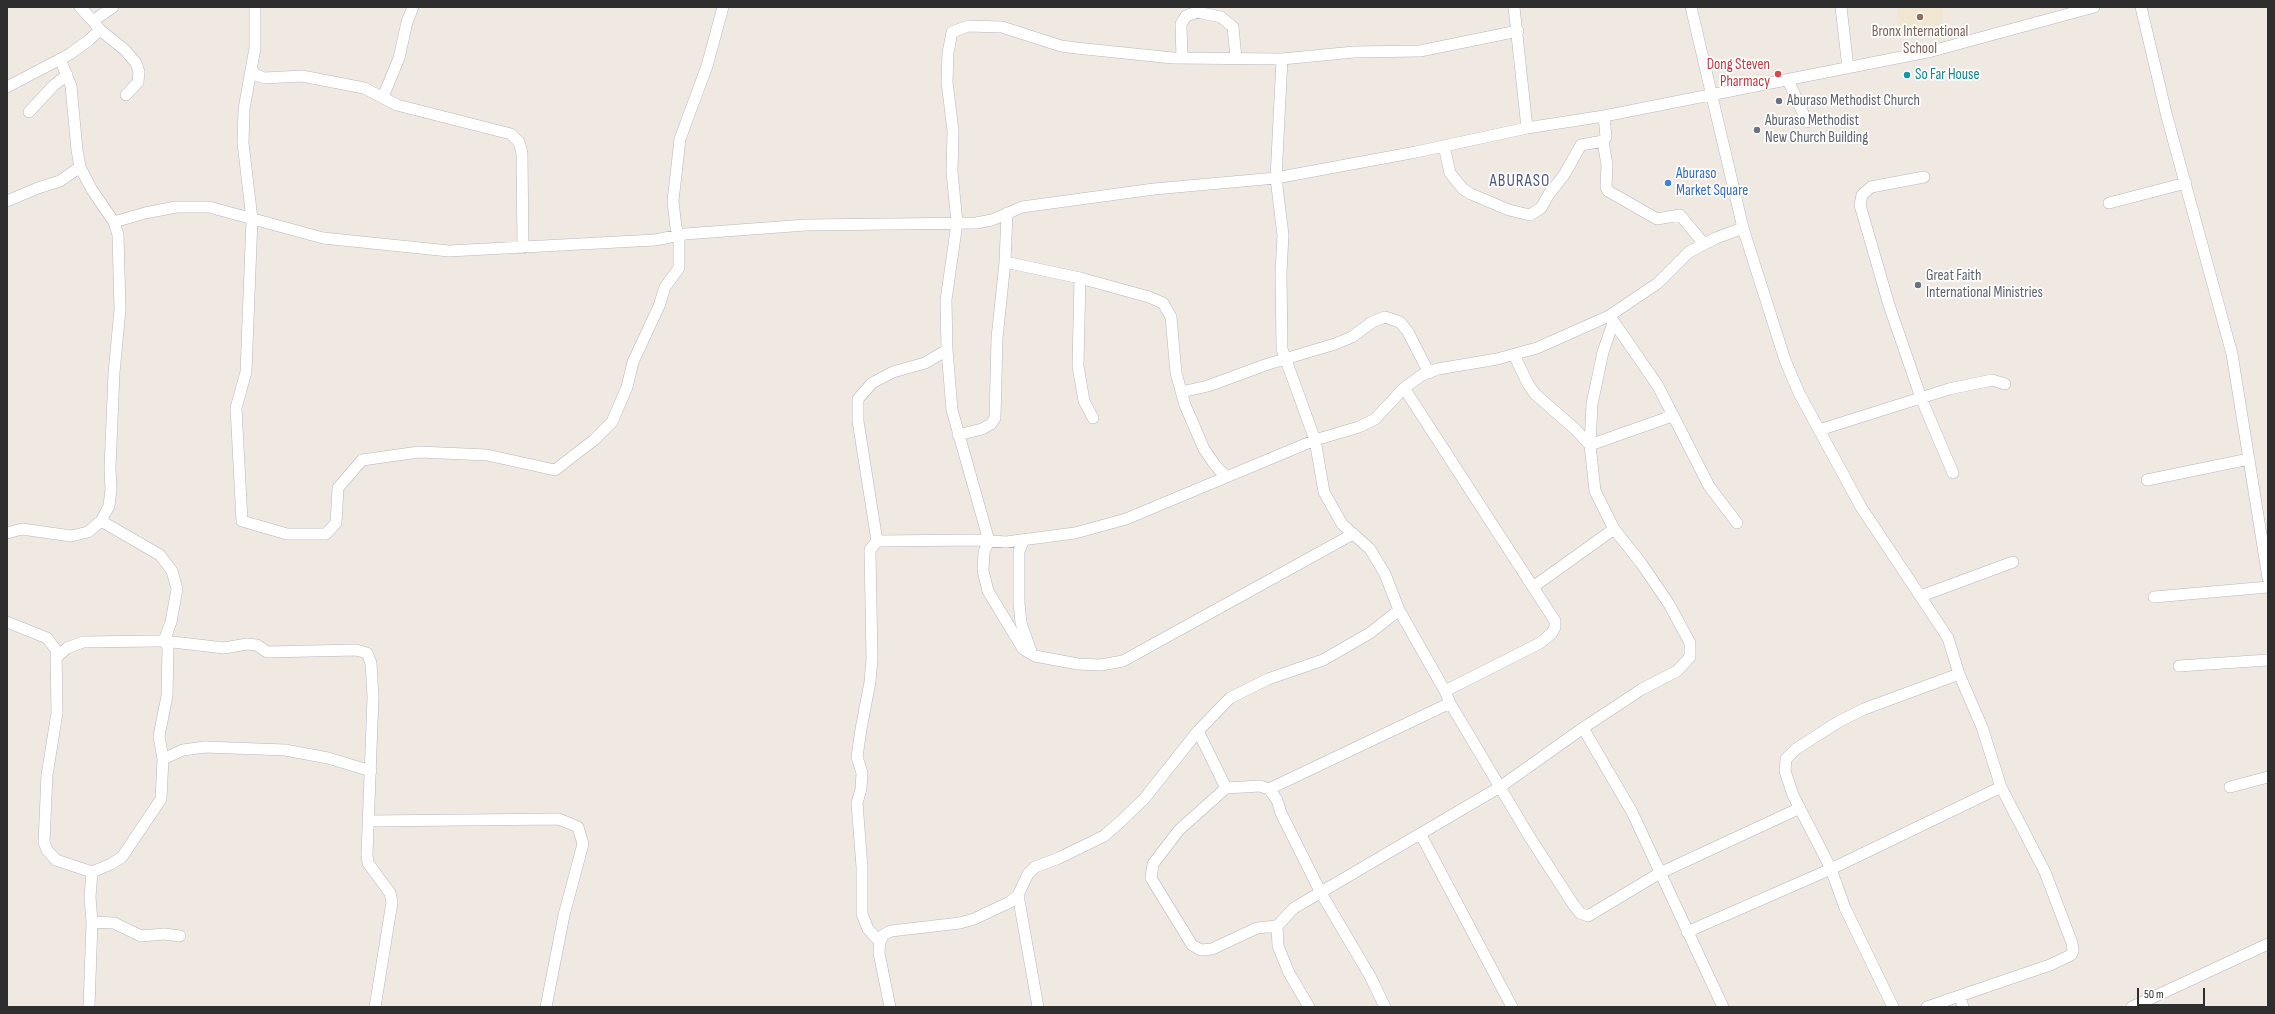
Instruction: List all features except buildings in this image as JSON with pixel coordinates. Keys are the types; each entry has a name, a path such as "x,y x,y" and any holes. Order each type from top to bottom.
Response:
{"street":[{"path":"80,7 100,30 124,50 136,63 139,72 138,82 126,95"},
{"path":"93,21 113,7"},
{"path":"255,7 255,48 244,109 243,143 252,219 246,372 236,408 242,521 288,534 326,534 336,523 338,488 362,460 419,452 487,456 555,470 594,440 612,422 626,387 633,362 665,287 679,268 680,235 673,201 680,139 707,66 723,7"},
{"path":"382,97 399,58 407,22 413,7"},
{"path":"1514,7 1518,31 1528,128"},
{"path":"1690,7 1713,95 1743,228 1785,360 1819,430 1861,507 1922,596 1948,638 1959,674 1982,727 2001,787 2045,872 2072,943 2073,951 2071,955 1961,1002 1927,1007"},
{"path":"1841,7 1848,68"},
{"path":"114,222 145,213 194,207 209,207 323,238 449,251 655,240 680,235 806,225 957,223 992,220 1007,212 1022,207 1154,189 1276,178 1444,146 1528,128 1604,116 1713,95 1932,51 2094,7"},
{"path":"2141,7 2232,354 2268,578"},
{"path":"1182,58 1181,24 1186,16 1197,12 1221,17 1233,27 1236,58"},
{"path":"1353,534 1123,661 1101,665 1078,664 1032,654 1023,649 988,591 983,571 984,552 989,541 952,410 947,350 946,300 957,223 952,172 953,131 947,82 948,53 952,32 960,27 968,26 1002,28 1061,46 1182,58 1282,59 1354,52 1420,51 1518,31"},
{"path":"7,88 60,59 89,40 100,30"},
{"path":"7,533 22,529 71,536 88,532 101,521 109,506 111,489 110,468 114,373 120,309 118,235 114,222 92,190 80,167 77,150 72,86 60,59"},
{"path":"1282,59 1276,178 1283,235 1281,272 1282,349 1315,440 1324,492 1342,524 1370,549 1385,574 1399,610 1445,691 1450,703 1500,787 1580,913 1588,916 1660,873 1800,808"},
{"path":"252,70 256,75 264,78 302,76 364,88 397,105 511,134 519,142 522,153 523,248"},
{"path":"29,112 53,86 67,75"},
{"path":"1788,80 1807,122"},
{"path":"1604,116 1606,137 1603,141 1607,164 1606,187 1608,191 1656,219 1680,215 1704,244"},
{"path":"1444,146 1450,173 1463,189 1476,196 1526,215 1530,215 1540,208 1548,194 1564,175 1581,144 1603,141"},
{"path":"7,201 38,188 60,181 80,167"},
{"path":"1924,177 1871,187 1862,195 1860,205 1889,304 1921,398 1953,473"},
{"path":"2109,203 2186,183"},
{"path":"958,435 982,429 991,424 995,418 997,338 1005,262 1007,212"},
{"path":"877,541 1006,542 1075,533 1102,527 1315,440 1359,427 1375,418 1390,405 1404,388 1429,373 1514,355 1537,348 1611,319 1658,283 1689,252 1704,244 1743,228"},
{"path":"1005,262 1080,278 1149,297 1163,303 1171,318 1176,373 1193,428 1204,449 1215,465 1226,476"},
{"path":"1080,278 1078,366 1084,401 1093,418"},
{"path":"1181,392 1208,386 1335,344 1352,337 1372,322 1385,317 1400,322 1408,332 1429,373"},
{"path":"1611,319 1636,352 1654,380 1709,486 1737,523"},
{"path":"1385,1007 1370,976 1321,893 1281,813 1277,800 1270,789 1260,786 1226,788 1179,830 1153,864 1151,878 1192,945 1201,950 1212,949 1257,928 1277,926 1294,908 1321,893 1421,835 1500,787 1583,728 1642,689 1677,671 1690,657 1690,643 1669,604 1641,563 1614,529 1595,491 1590,445 1592,404 1611,319"},
{"path":"880,942 868,929 862,914 861,843 857,802 861,789 862,773 857,757 860,729 870,682 872,658 870,550 877,541 858,421 858,399 872,383 894,372 925,363 947,350"},
{"path":"1514,355 1528,384 1536,394 1575,429 1590,445"},
{"path":"1819,430 1921,398 1992,380 2006,384"},
{"path":"1404,388 1555,620 1556,627 1552,633 1530,650 1445,691"},
{"path":"1590,445 1672,416"},
{"path":"2147,480 2250,459"},
{"path":"101,521 160,555 172,571 176,589 170,622 164,641"},
{"path":"1533,586 1614,529"},
{"path":"1024,540 1019,551 1019,603 1021,623 1032,654"},
{"path":"1922,596 2013,562"},
{"path":"2154,597 2268,587"},
{"path":"890,1007 881,963 880,942 883,935 891,931 960,923 974,919 1010,902 1018,895 1028,874 1035,866 1060,858 1104,836 1120,822 1144,799 1198,731 1230,698 1268,679 1324,660 1370,633 1399,610"},
{"path":"7,622 47,638 52,644 57,657 57,713 47,775 44,842 47,850 56,860 92,872 112,864 122,857 158,806 161,799 163,759 159,736 166,708 169,663 168,647 164,641"},
{"path":"57,657 67,648 83,642 164,641 224,648 248,644 257,645 267,652 356,650 368,653 371,664 373,697 368,863 390,893 392,902 375,1007"},
{"path":"2179,666 2268,660"},
{"path":"1893,1007 1845,908 1831,869 1800,808 1785,771 1786,759 1796,749 1838,722 1864,709 1959,674"},
{"path":"1270,789 1450,703"},
{"path":"1583,728 1632,812 1723,1007"},
{"path":"1198,731 1226,788"},
{"path":"163,759 183,750 205,747 278,750 306,752 371,772"},
{"path":"2230,788 2268,777"},
{"path":"1687,932 1831,869 2001,787"},
{"path":"370,821 559,819 578,827 583,844 564,915 546,1007"},
{"path":"1421,835 1512,1007"},
{"path":"88,1007 92,922 90,897 92,872"},
{"path":"1018,895 1038,1007"},
{"path":"92,922 114,923 141,936 164,934 180,936"},
{"path":"1277,926 1278,946 1289,973 1309,1007"},
{"path":"2132,1007 2268,944"}],"shaded area":[{"name":"Bronx International School","path":"1897,7 1943,7 1943,28 1898,37"}],"place":[{"name":"Bronx International School","path":"1920,17"},
{"name":"Dong Steven Pharmacy","path":"1778,74"},
{"name":"So Far House","path":"1907,75"},
{"name":"Aburaso Methodist Church","path":"1779,101"},
{"name":"Aburaso Methodist New Church Building","path":"1757,130"},
{"name":"Aburaso Market Square","path":"1668,183"},
{"name":"Great Faith International Ministries","path":"1918,285"}],"district":[{"name":"ABURASO","path":"1520,182"}]}
